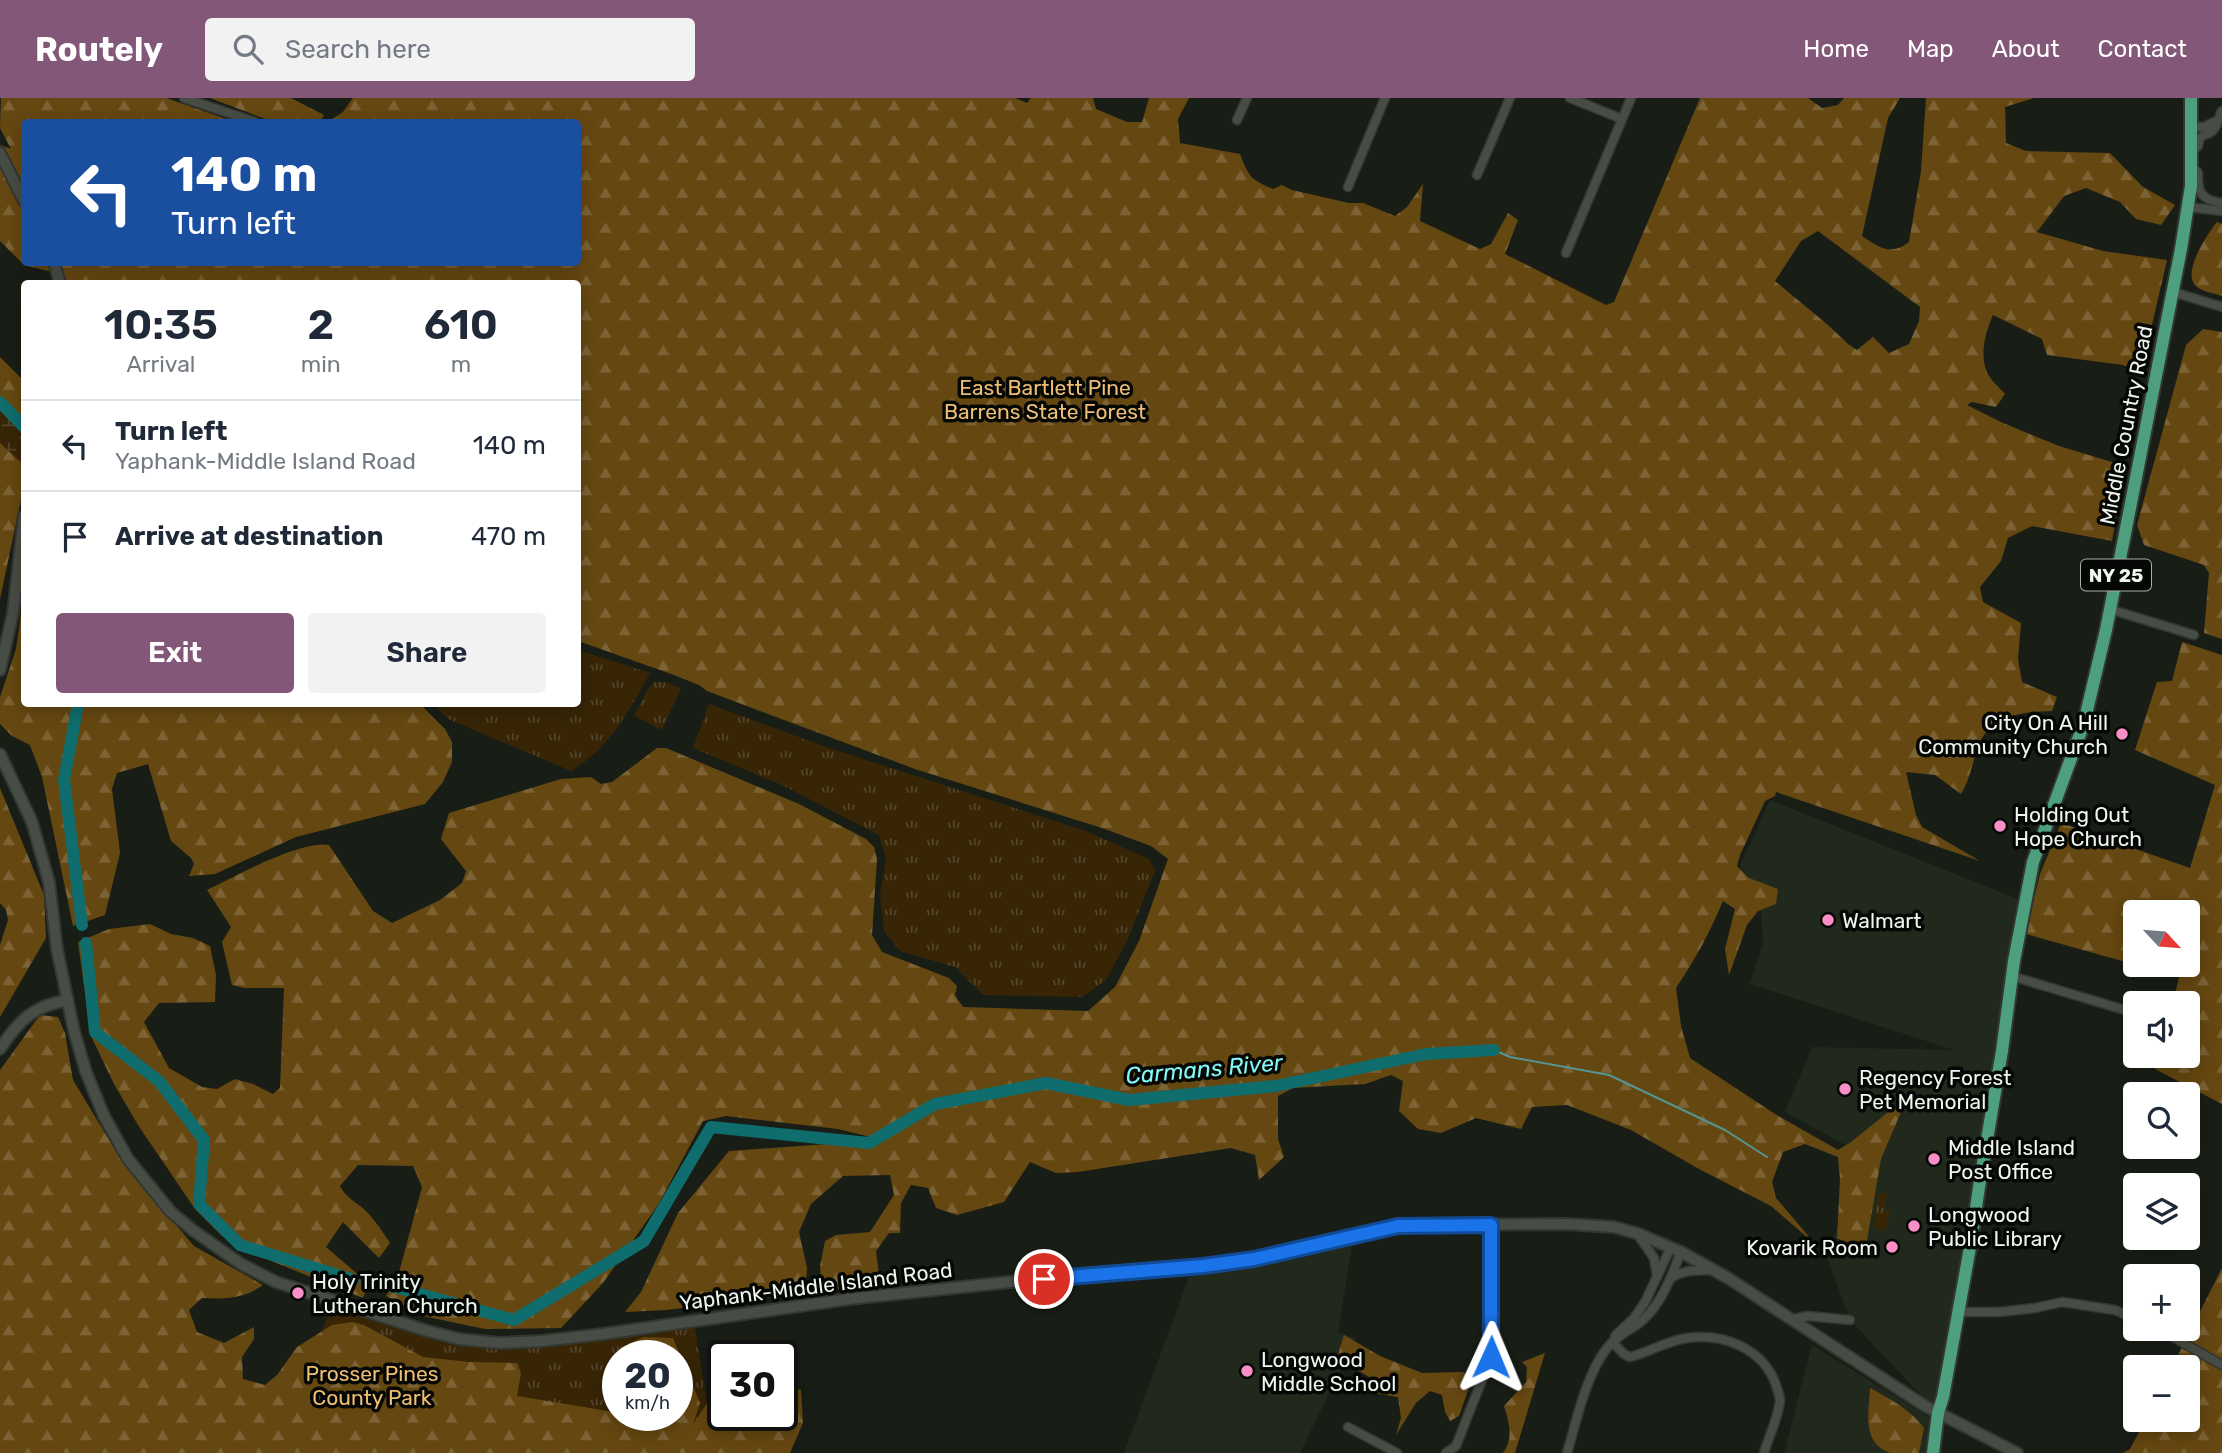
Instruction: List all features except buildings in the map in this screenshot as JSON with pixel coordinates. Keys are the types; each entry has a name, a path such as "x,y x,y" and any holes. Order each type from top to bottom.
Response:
{"main road":[{"name":"Middle Country Road","path":"1933,1453 2000,1062 2011,976 2033,862 2084,723 2173,292 2188,207 2191,98"},
{"path":"0,153 21,195"},
{"path":"0,670 13,613 21,542"},
{"name":"Yaphank-Middle Island Road","path":"0,754 32,822 50,881 57,949 68,1000 86,1072 104,1116 128,1159 171,1212 248,1269 276,1282 381,1317 459,1339 500,1343 542,1341 694,1322 849,1299 1095,1273 1232,1262 1398,1226 1592,1225 1636,1233 1676,1249 1715,1270 1938,1413 2017,1453"},
{"path":"0,1049 25,1018 36,1009 68,1000"}],"street":[{"path":"184,98 246,119"},
{"path":"1237,120 1247,98"},
{"path":"1348,187 1385,98"},
{"path":"1477,175 1510,98"},
{"path":"1570,98 1622,119"},
{"path":"1566,253 1631,98"},
{"path":"2221,209 2201,192 2197,185 2198,173 2191,158 2199,139 2215,129 2222,111"},
{"path":"2191,127 2204,127 2218,120"},
{"path":"2188,207 2221,209"},
{"path":"2173,292 2222,307"},
{"path":"2109,609 2194,635"},
{"path":"2011,976 2123,1009"},
{"path":"1446,1453 1456,1446 1491,1357 1491,1225"},
{"path":"1636,1233 1654,1258 1657,1276"},
{"path":"1567,1453 1598,1362 1617,1332 1634,1318 1657,1276 1676,1249"},
{"path":"1612,1342 1647,1317 1657,1304 1669,1280 1676,1249"},
{"path":"1669,1280 1679,1273 1691,1270 1715,1270"},
{"path":"1959,1312 1999,1312 2062,1302 2123,1314"},
{"path":"1794,1320 1808,1316 1850,1320"},
{"path":"1612,1342 1630,1357 1674,1340 1710,1337 1729,1340 1753,1353 1769,1370 1780,1399 1764,1453"},
{"path":"2180,1341 2222,1365"},
{"path":"1348,1427 1396,1453"}],"shaded area":[{"path":"1770,800 2025,902 1938,1413 1850,1320 1826,1254 1869,1158 1785,1112 1812,1047 1954,1050 1750,984 1763,943 1760,893 1740,866"},
{"name":"Longwood Middle School","path":"1352,1245 1338,1333 1356,1338 1300,1453 1124,1453 1189,1277 1254,1267"},
{"path":"1812,1345 1932,1419 1925,1453 1784,1453"}],"green space":[{"path":"1,98 166,98 226,119 21,119 21,262 0,241 0,145 11,149 0,128"},
{"path":"210,98 291,98 324,115 322,119 265,119"},
{"name":"East Bartlett Pine Barrens State Forest","path":"353,98 1015,98 1027,103 1031,98 1093,98 1096,109 1127,122 1142,122 1149,98 1189,98 1178,119 1180,143 1240,154 1251,176 1266,186 1273,189 1282,185 1292,190 1349,203 1363,203 1395,216 1407,207 1423,184 1420,221 1480,249 1491,244 1508,213 1518,220 1505,254 1606,305 1614,302 1700,98 1808,98 1822,108 1838,105 1844,98 1900,98 1888,118 1862,236 1885,249 1896,249 1909,242 1921,171 1926,98 2034,98 2005,107 2006,143 2026,151 2110,153 2143,187 2175,205 2161,225 2136,219 2120,202 2086,188 2064,196 2037,232 2103,251 2167,260 2141,372 2123,365 2047,355 2042,339 1993,315 1988,328 1984,343 1985,365 1990,378 2005,394 1996,407 1972,402 1967,405 2059,446 2125,466 2112,541 2032,526 2008,538 2001,561 1980,587 1983,602 2021,623 2018,659 2022,682 2057,697 2052,711 2008,717 1990,728 1978,747 1961,794 1935,775 1906,772 1916,815 1922,827 1980,861 1776,792 1775,796 1765,801 1737,866 1749,878 1778,889 1776,904 1758,911 1747,925 1729,975 1725,949 1735,909 1723,901 1702,946 1676,988 1681,1026 1690,1058 1775,1114 1838,1150 1887,1113 1915,1100 1901,1112 1881,1159 1865,1252 1837,1238 1840,1179 1838,1157 1805,1144 1783,1152 1772,1182 1776,1198 1816,1245 1771,1206 1631,1130 1567,1105 1532,1107 1521,1129 1476,1118 1441,1133 1418,1129 1399,1111 1403,1081 1391,1075 1365,1084 1293,1088 1278,1096 1278,1139 1284,1157 1259,1180 1255,1155 1231,1148 1078,1172 1056,1173 1030,1162 1004,1202 957,1215 936,1208 928,1188 911,1185 901,1203 900,1233 889,1233 876,1251 880,1283 822,1292 820,1266 825,1241 836,1235 870,1232 894,1195 890,1175 843,1176 811,1204 799,1232 807,1268 805,1293 666,1310 625,1312 641,1292 678,1213 729,1151 883,1140 838,1129 726,1116 703,1121 658,1205 603,1283 561,1328 485,1329 423,1316 386,1296 398,1276 422,1187 413,1166 358,1165 340,1186 369,1214 390,1243 379,1258 343,1222 326,1247 369,1284 363,1298 274,1262 221,1235 195,1209 138,1125 114,1084 91,1036 78,942 109,929 150,924 171,934 193,938 210,946 216,975 215,1002 159,1003 144,1022 169,1068 202,1087 217,1089 235,1079 273,1094 280,1088 284,988 245,988 232,985 222,942 231,927 207,890 284,854 316,845 329,845 373,911 392,923 440,900 462,883 466,871 441,839 449,813 561,779 591,777 601,784 612,782 657,748 666,748 799,804 866,839 874,847 877,859 872,935 882,952 949,978 957,986 955,995 963,1007 1088,1011 1115,987 1139,941 1168,859 1151,846 915,769 707,691 674,675 581,642 581,280 66,280 64,275 28,266 581,266 581,119 332,119 343,112","holes":["1818,231 1920,307 1919,321 1909,344 1889,353 1873,337 1857,350 1775,281 1801,241"]},
{"path":"2217,222 2222,224 2222,296 2199,288 2192,280 2198,253"},
{"path":"2203,329 2222,332 2222,639 2204,633 2209,573 2204,565 2144,545 2137,525 2186,345"},
{"path":"0,357 21,378 21,500 0,599"},
{"path":"0,397 21,415 21,462 0,443"},
{"path":"21,613 21,707 423,707 445,729 452,742 452,762 443,782 425,804 296,837 215,874 189,876 194,864 191,858 171,841 148,764 117,773 112,789 120,853 105,915 73,926 42,777 30,745 12,736 0,724 0,697 16,649"},
{"path":"2182,642 2222,655 2222,1104 2200,1093 2200,1082 2180,1082 2155,1069 2200,1068 2200,991 2176,991 2179,977 2200,977 2200,900 2123,900 2123,961 2026,934 2040,874 2061,823 2190,868 2215,785 2135,750 2157,682 2172,681"},
{"path":"581,651 650,673 608,740 571,771 448,719 436,707 581,707"},
{"path":"654,682 664,682 681,688 662,730 634,716"},
{"path":"709,704 826,747 1086,831 1149,859 1155,871 1128,939 1106,980 1082,997 983,995 955,967 900,951 884,931 880,895 886,858 879,835 782,785 693,748"},
{"path":"0,788 44,895 46,938 0,1017 0,945 8,920 6,910 0,903"},
{"path":"40,1015 58,1017 65,1033 73,1080 123,1163 194,1246 263,1285 234,1297 202,1298 189,1310 197,1332 224,1343 254,1327 254,1339 242,1357 243,1379 265,1385 277,1375 297,1347 332,1325 352,1322 364,1325 423,1357 517,1363 521,1373 517,1396 602,1410 602,1431 693,1431 693,1424 707,1404 707,1431 798,1431 798,1389 801,1390 803,1423 790,1453 0,1453 0,1070"},
{"path":"1879,1193 1887,1194 1884,1210 1890,1211 1886,1230 1873,1228"},
{"path":"2222,1268 2222,1453 2123,1453 2130,1449 2139,1432 2200,1432 2200,1355 2178,1355 2185,1341 2200,1341 2200,1312"},
{"name":"Prosser Pines County Park","path":"334,1304 459,1339 511,1342 694,1322 707,1403 707,1431 711,1431 715,1453 264,1453"},
{"path":"1344,1335 1380,1356 1422,1373 1463,1372 1472,1379 1459,1416 1450,1421 1445,1412 1442,1395 1430,1391 1416,1403 1396,1435 1401,1418 1398,1397 1367,1392 1369,1377 1354,1368 1335,1364"},
{"path":"644,1337 674,1340 637,1340"},
{"path":"1545,1353 1515,1453 1503,1453 1509,1436 1504,1406 1526,1382 1527,1367 1522,1362"},
{"path":"693,1386 700,1403 693,1424"},
{"path":"1870,1388 1906,1410 1924,1428 1919,1453 1890,1453 1874,1442 1868,1416"}],"waterway":[{"name":"Carmans River","path":"0,402 21,424"},
{"name":"Carmans River","path":"77,707 64,780 82,925"},
{"name":"Carmans River","path":"86,943 95,1032 159,1081 204,1140 199,1204 240,1245 354,1280"},
{"path":"1494,1050 1510,1057 1609,1075 1725,1130 1767,1157"},
{"name":"Carmans River","path":"391,1286 514,1320 644,1241 711,1127 869,1143 935,1104 1046,1083 1129,1100 1276,1086 1426,1054 1494,1050"}],"place":[{"name":"City On A Hill Community Church","path":"2122,734"},
{"name":"Holding Out Hope Church","path":"2000,826"},
{"name":"Walmart","path":"1828,920"},
{"name":"Regency Forest Pet Memorial","path":"1845,1089"},
{"name":"Middle Island Post Office","path":"1934,1159"},
{"name":"Longwood Public Library","path":"1914,1226"},
{"name":"Kovarik Room","path":"1892,1247"},
{"name":"Holy Trinity Lutheran Church","path":"298,1293"},
{"name":"Longwood Middle School","path":"1247,1371"}],"route":[{"path":"1044,1279 1203,1266 1254,1259 1398,1226 1491,1225 1491,1357"}]}
